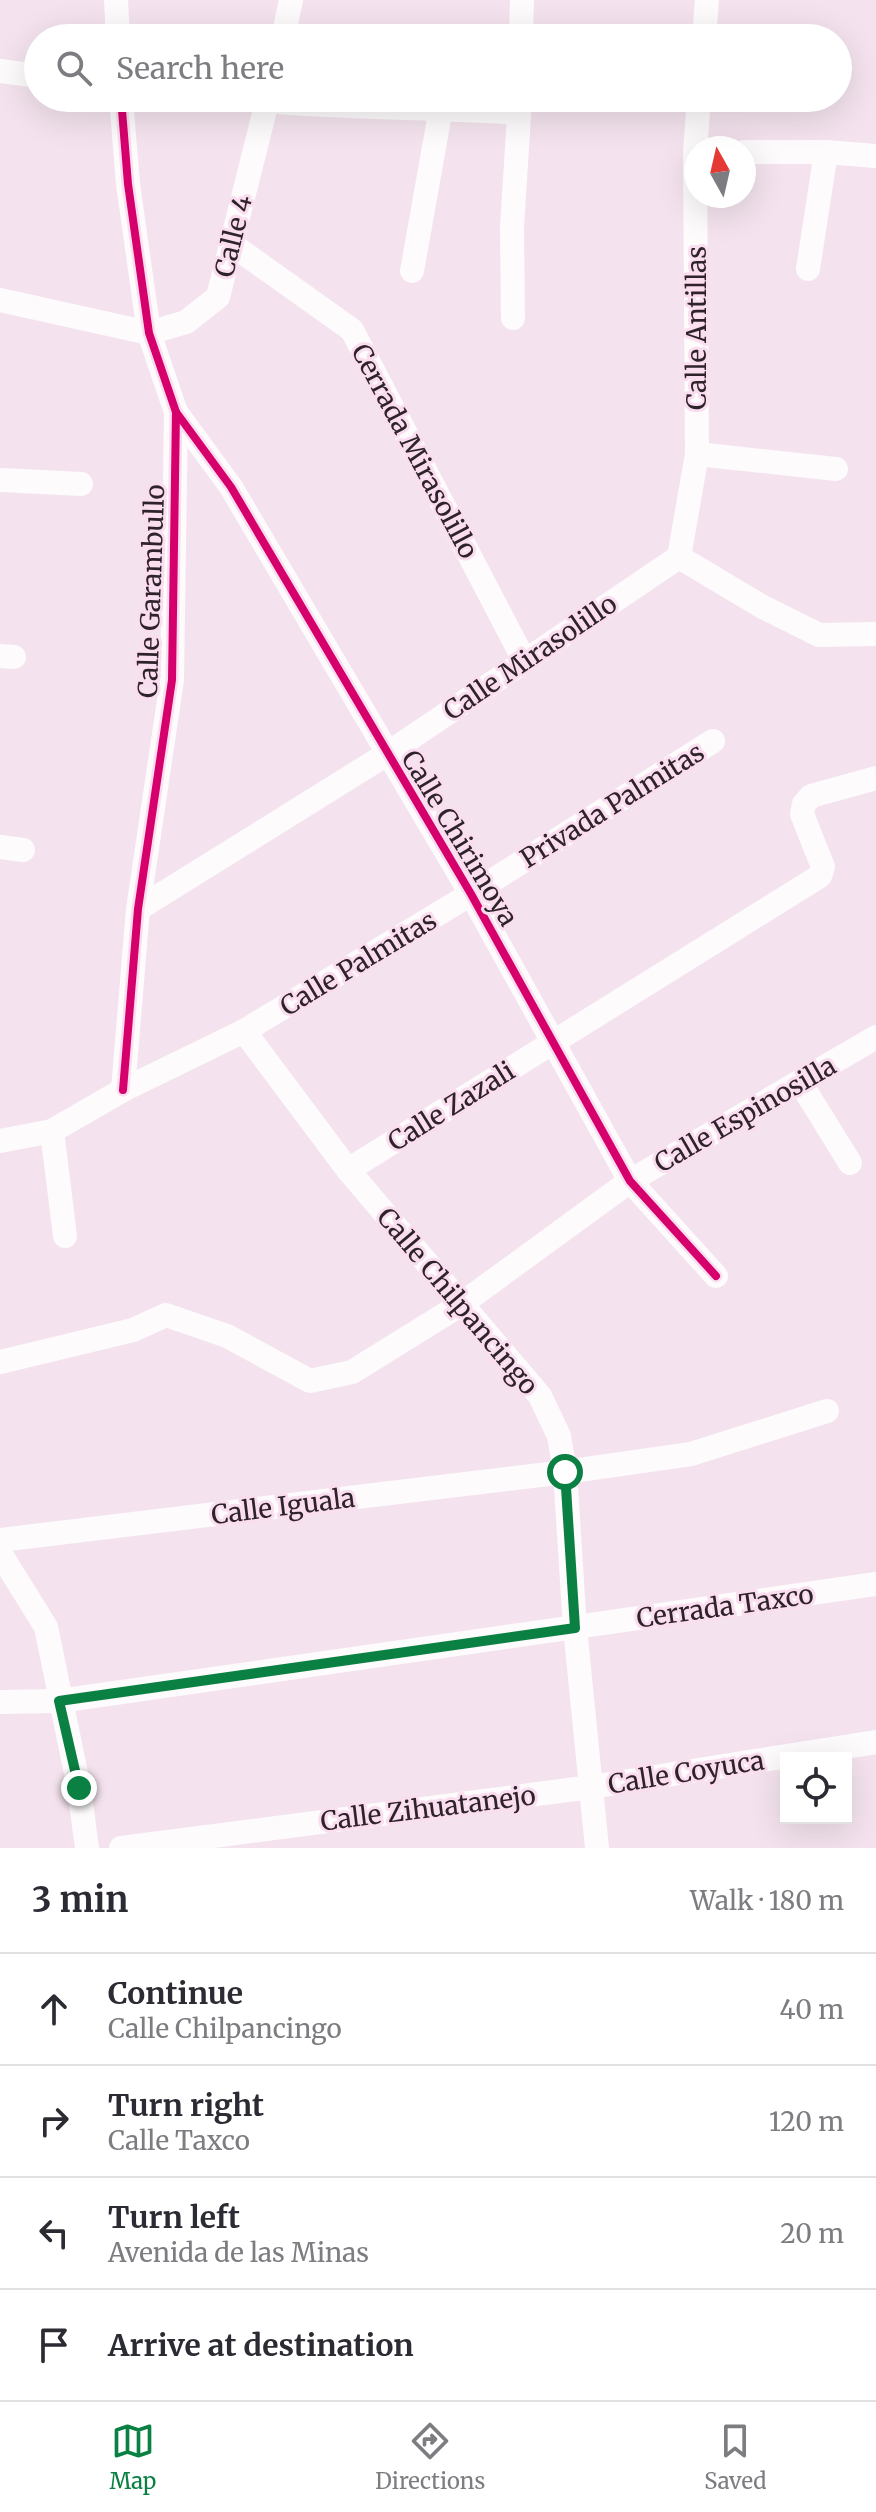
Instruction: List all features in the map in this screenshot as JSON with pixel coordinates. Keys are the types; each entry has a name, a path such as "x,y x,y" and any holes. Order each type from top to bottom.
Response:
{"street":[{"path":"116,0 117,24"},
{"path":"286,24 291,0"},
{"path":"521,24 522,0"},
{"path":"705,24 707,0"},
{"path":"0,71 24,74"},
{"name":"Calle Garambullo","path":"122,112 128,184 149,333 176,412 172,680 138,909 123,1090"},
{"name":"Calle 4","path":"149,333 186,322 218,297 264,112"},
{"path":"412,271 440,112"},
{"path":"513,318 512,227 519,112"},
{"name":"Calle Antillas","path":"696,136 698,112"},
{"path":"756,152 876,156"},
{"path":"808,269 826,152"},
{"name":"Calle Antillas","path":"679,557 697,454 695,208"},
{"name":"Cerrada Mirasolillo","path":"231,244 352,330 524,660"},
{"path":"0,300 149,333"},
{"name":"Calle Chirimoya","path":"176,412 231,487 471,894 630,1181 716,1276"},
{"path":"697,454 836,469"},
{"path":"0,480 81,484"},
{"path":"679,557 761,606 819,635 876,634"},
{"name":"Calle Mirasolillo","path":"138,909 387,754 679,557"},
{"name":"Privada Palmitas","path":"471,894 713,741"},
{"name":"Calle Zazali","path":"348,1170 823,871 802,814 804,804 811,796 876,778"},
{"name":"Calle Palmitas","path":"0,1141 52,1131 123,1090 244,1031 471,894"},
{"name":"Calle Chilpancingo","path":"244,1031 348,1170 540,1396 559,1436 565,1472 575,1628 597,1848"},
{"name":"Calle Espinosilla","path":"0,1362 133,1330 166,1315 227,1336 310,1381 352,1372 460,1305 630,1181 876,1037"},
{"path":"800,1082 850,1163"},
{"path":"52,1131 65,1236"},
{"name":"Calle Iguala","path":"0,1540 691,1454 827,1411"},
{"path":"0,1553 46,1627 79,1788 87,1848"},
{"name":"Cerrada Taxco","path":"0,1702 59,1701 876,1584"},
{"name":"Calle Coyuca","path":"591,1787 876,1742"},
{"name":"Calle Zihuatanejo","path":"121,1848 591,1787"}],"cycle path":[{"path":"122,112 128,184 149,333 176,412 172,680 138,909 123,1090"},
{"path":"176,412 231,487 471,894 630,1181 716,1276"}],"route":[{"path":"79,1788 59,1701 575,1628 565,1472"}]}
